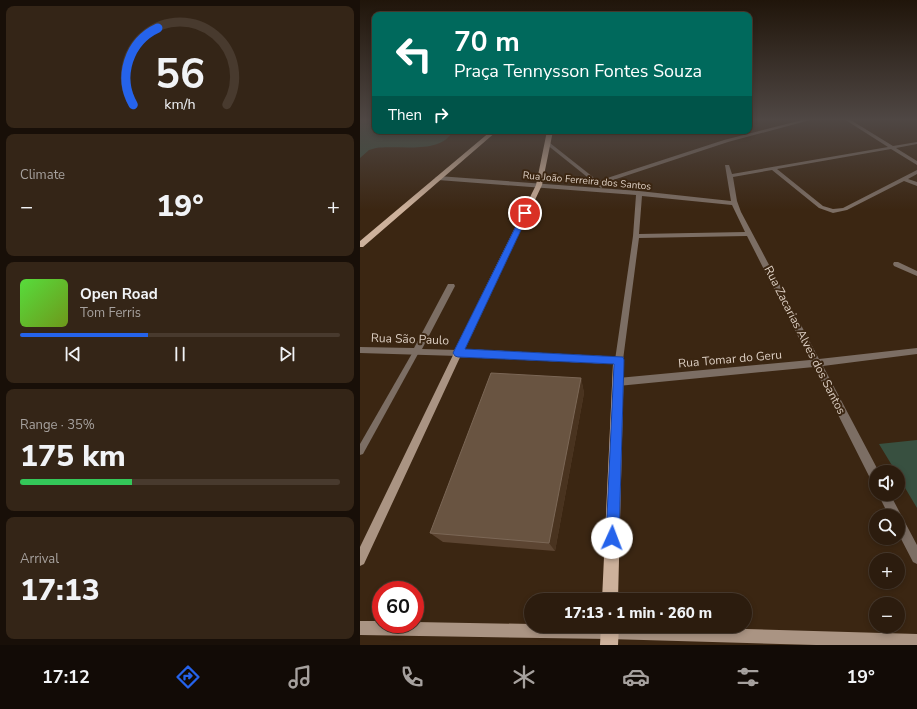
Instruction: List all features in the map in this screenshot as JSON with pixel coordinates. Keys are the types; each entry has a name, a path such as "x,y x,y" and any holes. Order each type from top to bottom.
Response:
{"main road":[{"path":"360,245 472,149"},
{"path":"547,149 539,185 458,353 619,360 610,593"}],"street":[{"path":"555,149 607,191"},
{"path":"598,183 701,149"},
{"path":"731,176 885,149"},
{"path":"893,149 917,162"},
{"path":"727,166 731,176 734,203"},
{"path":"773,169 826,211 840,211 917,172"},
{"name":"Rua João Ferreira dos Santos","path":"438,178 639,193 734,203"},
{"path":"903,179 917,184"},
{"path":"619,360 636,236 639,193"},
{"name":"Rua Zacarias Alves dos Santos","path":"734,203 869,465"},
{"path":"636,236 750,234"},
{"path":"896,264 917,274"},
{"path":"416,352 451,286"},
{"name":"Rua São Paulo","path":"360,350 458,353"},
{"name":"Rua Tomar do Geru","path":"618,382 817,363 917,351"},
{"path":"360,560 458,353"},
{"path":"905,535 917,558"},
{"path":"360,628 917,641"}],"lane":[{"path":"360,451 416,352"}],"green space":[{"path":"360,149 372,149 369,150 360,158"},
{"path":"917,440 917,508 905,488 905,465 892,465 879,444"}],"building":[{"path":"491,373 581,378 549,543 430,533"}],"route":[{"path":"525,213 458,353 619,360 612,538"}]}
